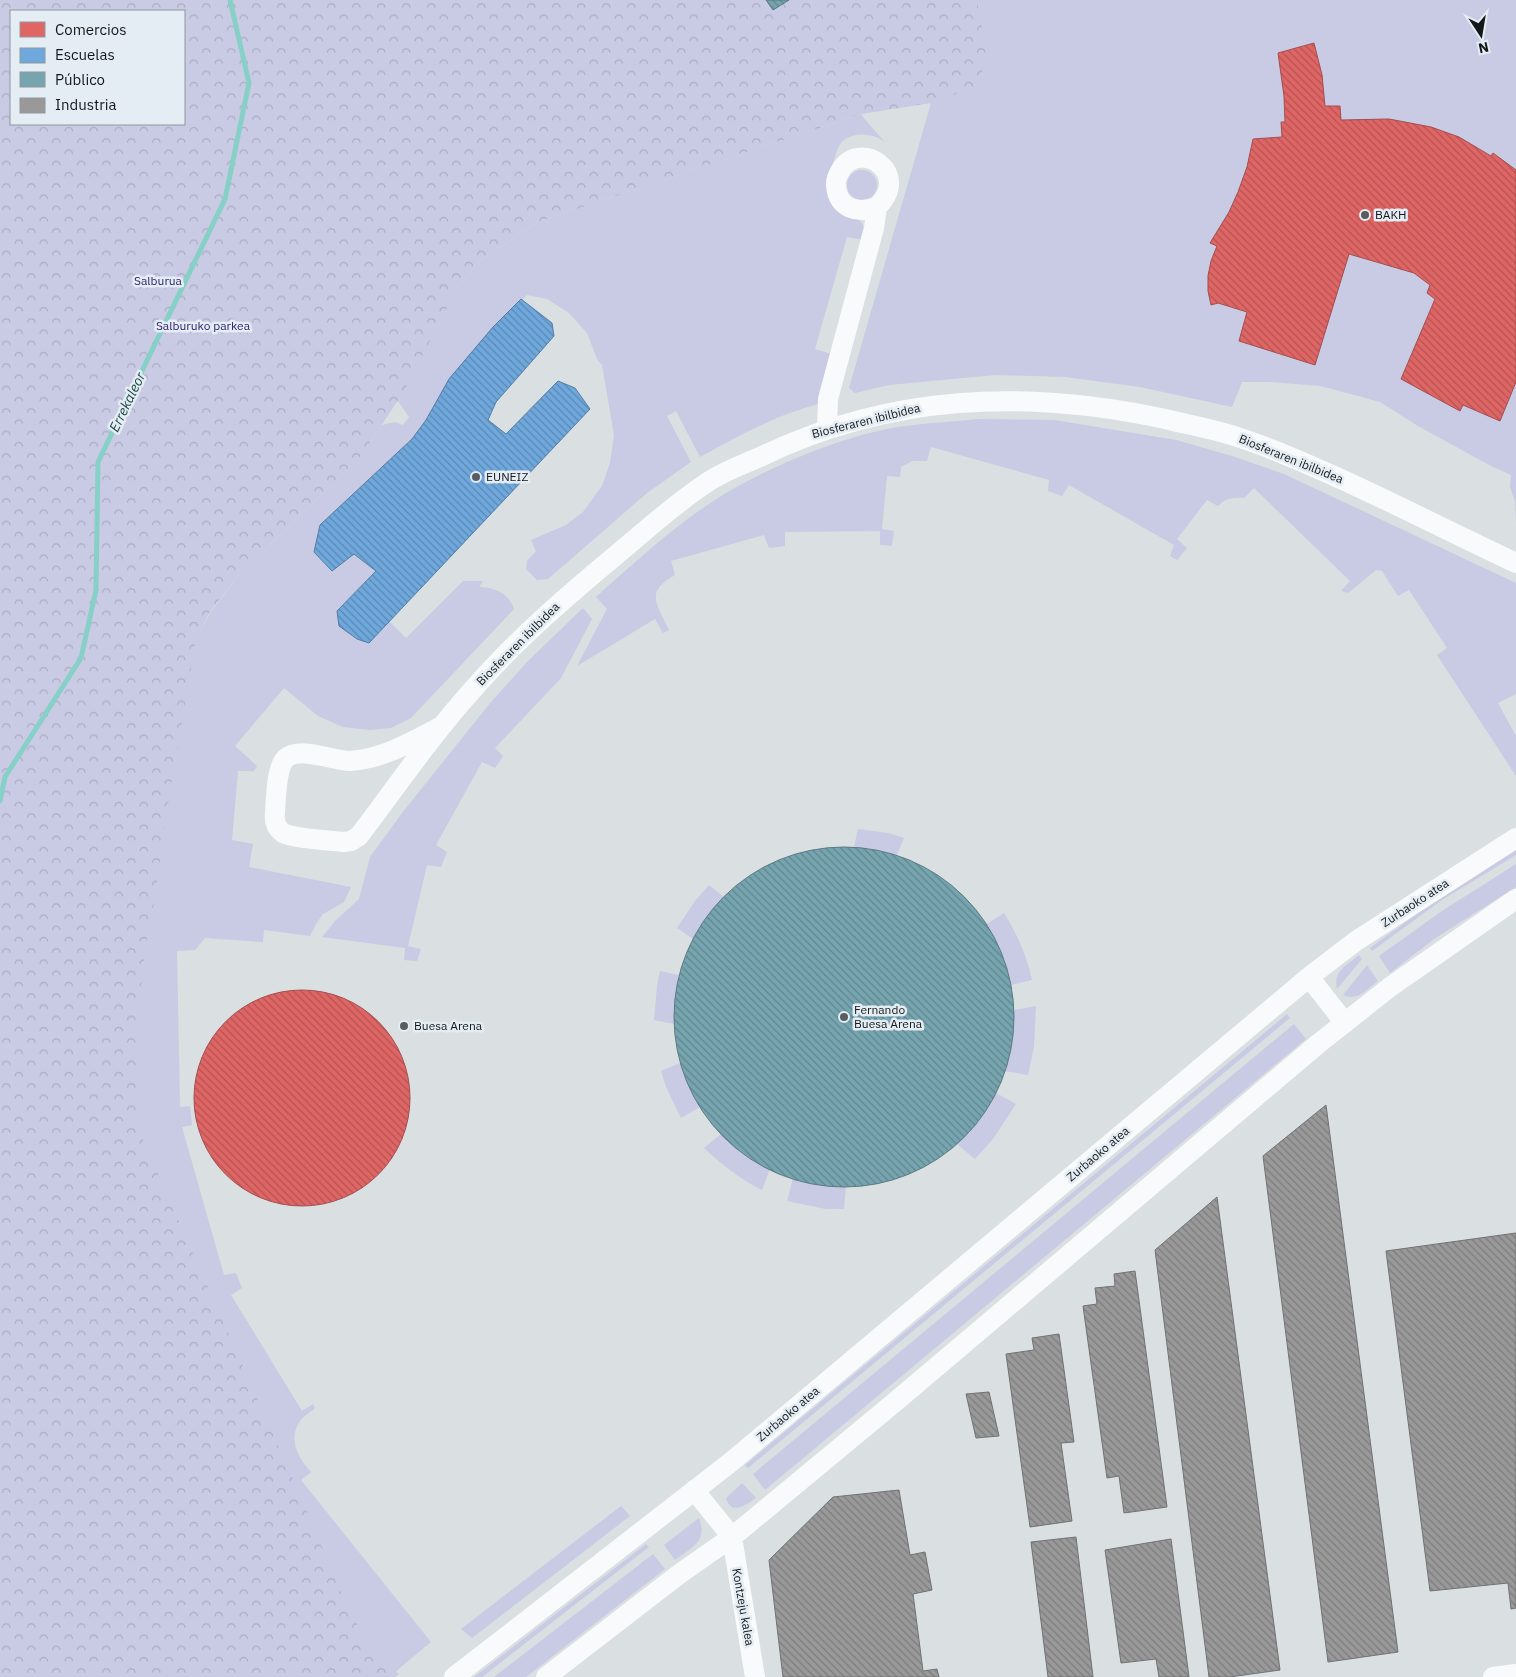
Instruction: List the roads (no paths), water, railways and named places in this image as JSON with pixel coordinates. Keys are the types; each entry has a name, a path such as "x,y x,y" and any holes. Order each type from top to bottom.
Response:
{"street":[{"path":"827,429 828,399 874,228 876,207"},
{"name":"Biosferaren ibilbidea","path":"442,726 406,745 376,757 348,761 311,754 287,757 280,766 275,816 276,825 283,832 293,836 344,842 351,841 358,836 442,726 474,688 544,616 660,518 707,482 785,444 827,429 902,410 958,402 1007,400 1063,403 1130,412 1201,427 1269,447 1363,489 1516,563"},
{"name":"Zurbaoko atea","path":"454,1677 731,1462 1309,977 1356,941 1516,838"},
{"path":"546,1677 678,1575 732,1536 895,1402 1221,1125 1345,1023 1390,987 1516,900"},
{"path":"1309,977 1345,1023"},
{"path":"694,1490 732,1536"},
{"name":"Kontzeju kalea","path":"732,1536 755,1677"},
{"path":"1493,1677 1516,1674"}],"waterway":[{"name":"Errekaleor","path":"0,801 5,777 81,658 96,590 98,462 225,199 249,83 230,0"}],"place":[{"name":"BAKH","path":"1365,215"},
{"name":"EUNEIZ","path":"476,477"},
{"name":"Fernando Buesa Arena","path":"844,1017"},
{"name":"Buesa Arena","path":"404,1026"}],"park label":[{"name":"Salburua","path":"158,281"},
{"name":"Salburuko parkea","path":"203,326"}]}
